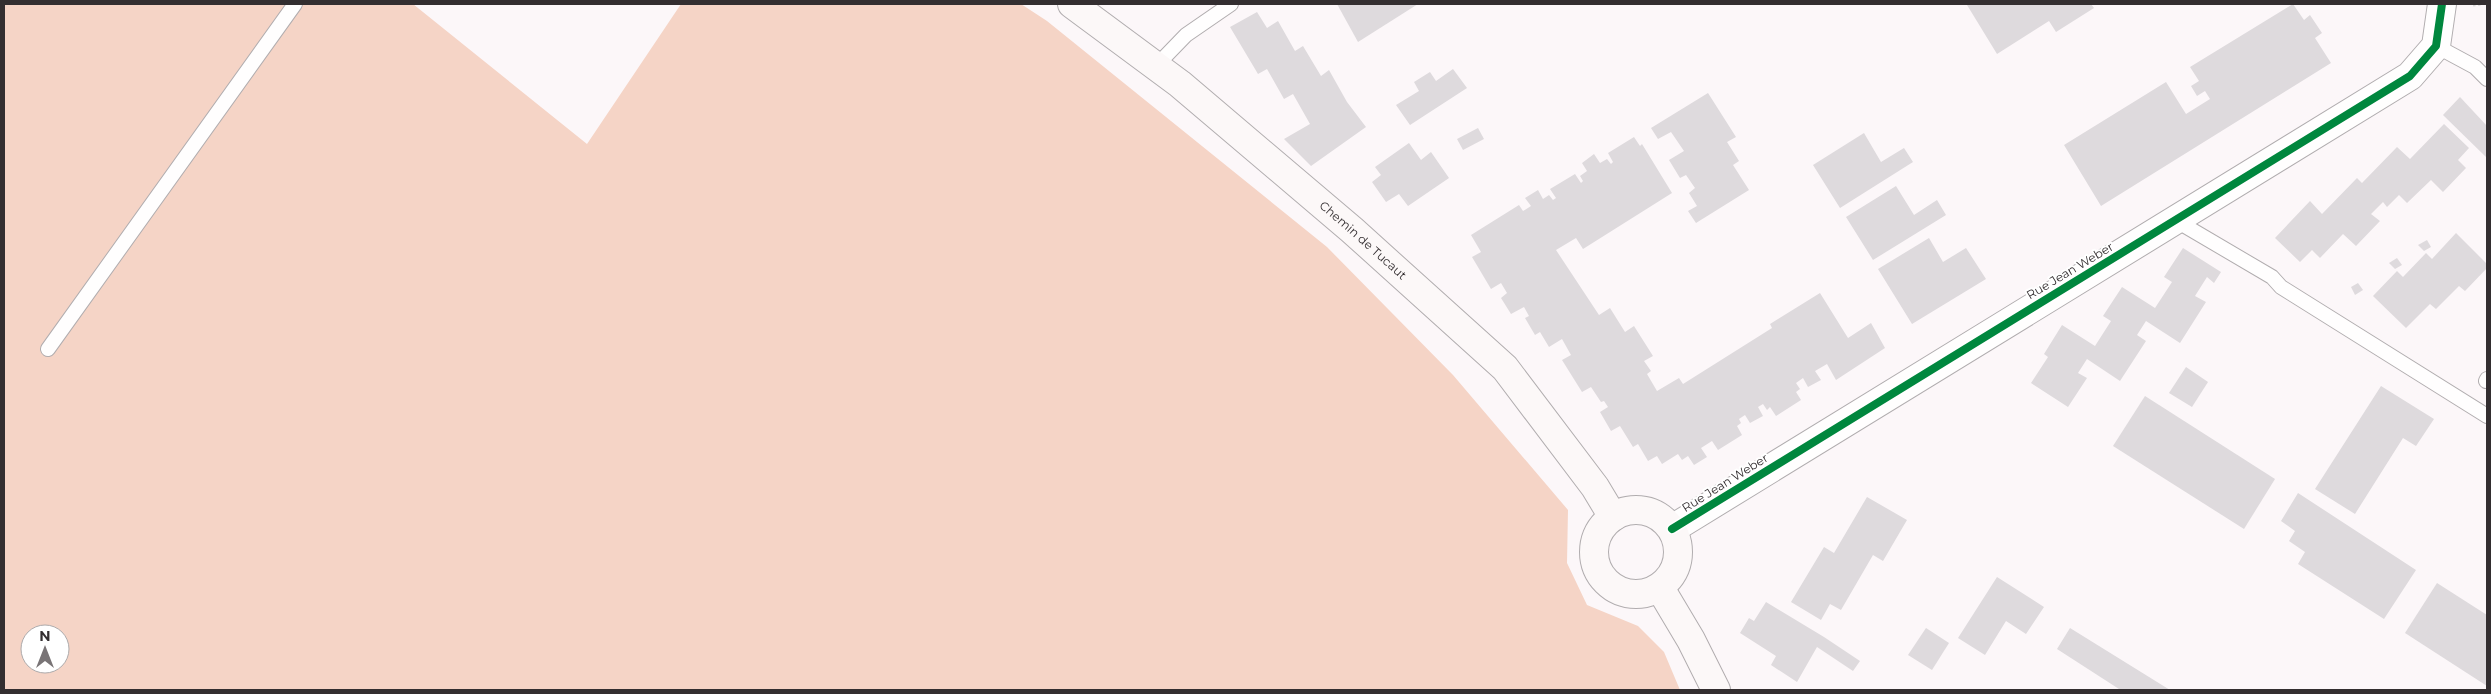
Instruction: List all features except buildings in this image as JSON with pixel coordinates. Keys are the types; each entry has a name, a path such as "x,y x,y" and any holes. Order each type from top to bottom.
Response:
{"main road":[{"name":"Chemin de Tucaut","path":"1072,4 1180,84 1352,230 1504,368 1595,488 1613,517"},
{"path":"1626,511 1644,511 1660,517 1672,529 1678,544 1678,560 1672,576 1660,588 1644,594 1628,594 1612,588 1600,574 1594,557 1595,542 1601,529 1613,517 1626,511"},
{"path":"1660,588 1691,640 1716,690"}],"street":[{"path":"2436,46 2442,4"},
{"name":"Rue Jean Weber","path":"1672,529 2410,76 2436,46"}],"lane":[{"path":"48,349 295,4"},
{"path":"1156,66 1186,35 1231,4"},
{"path":"2436,46 2475,68 2487,79"},
{"path":"2175,220 2272,277 2282,287 2487,416"}],"shaded area":[{"path":"4,4 413,4 587,144 681,4 1021,4 1047,21 1327,247 1453,375 1568,510 1567,563 1587,605 1638,626 1664,652 1680,690 4,690"}],"cycle path":[{"path":"1672,529 2410,76 2436,46 2442,4"}]}
